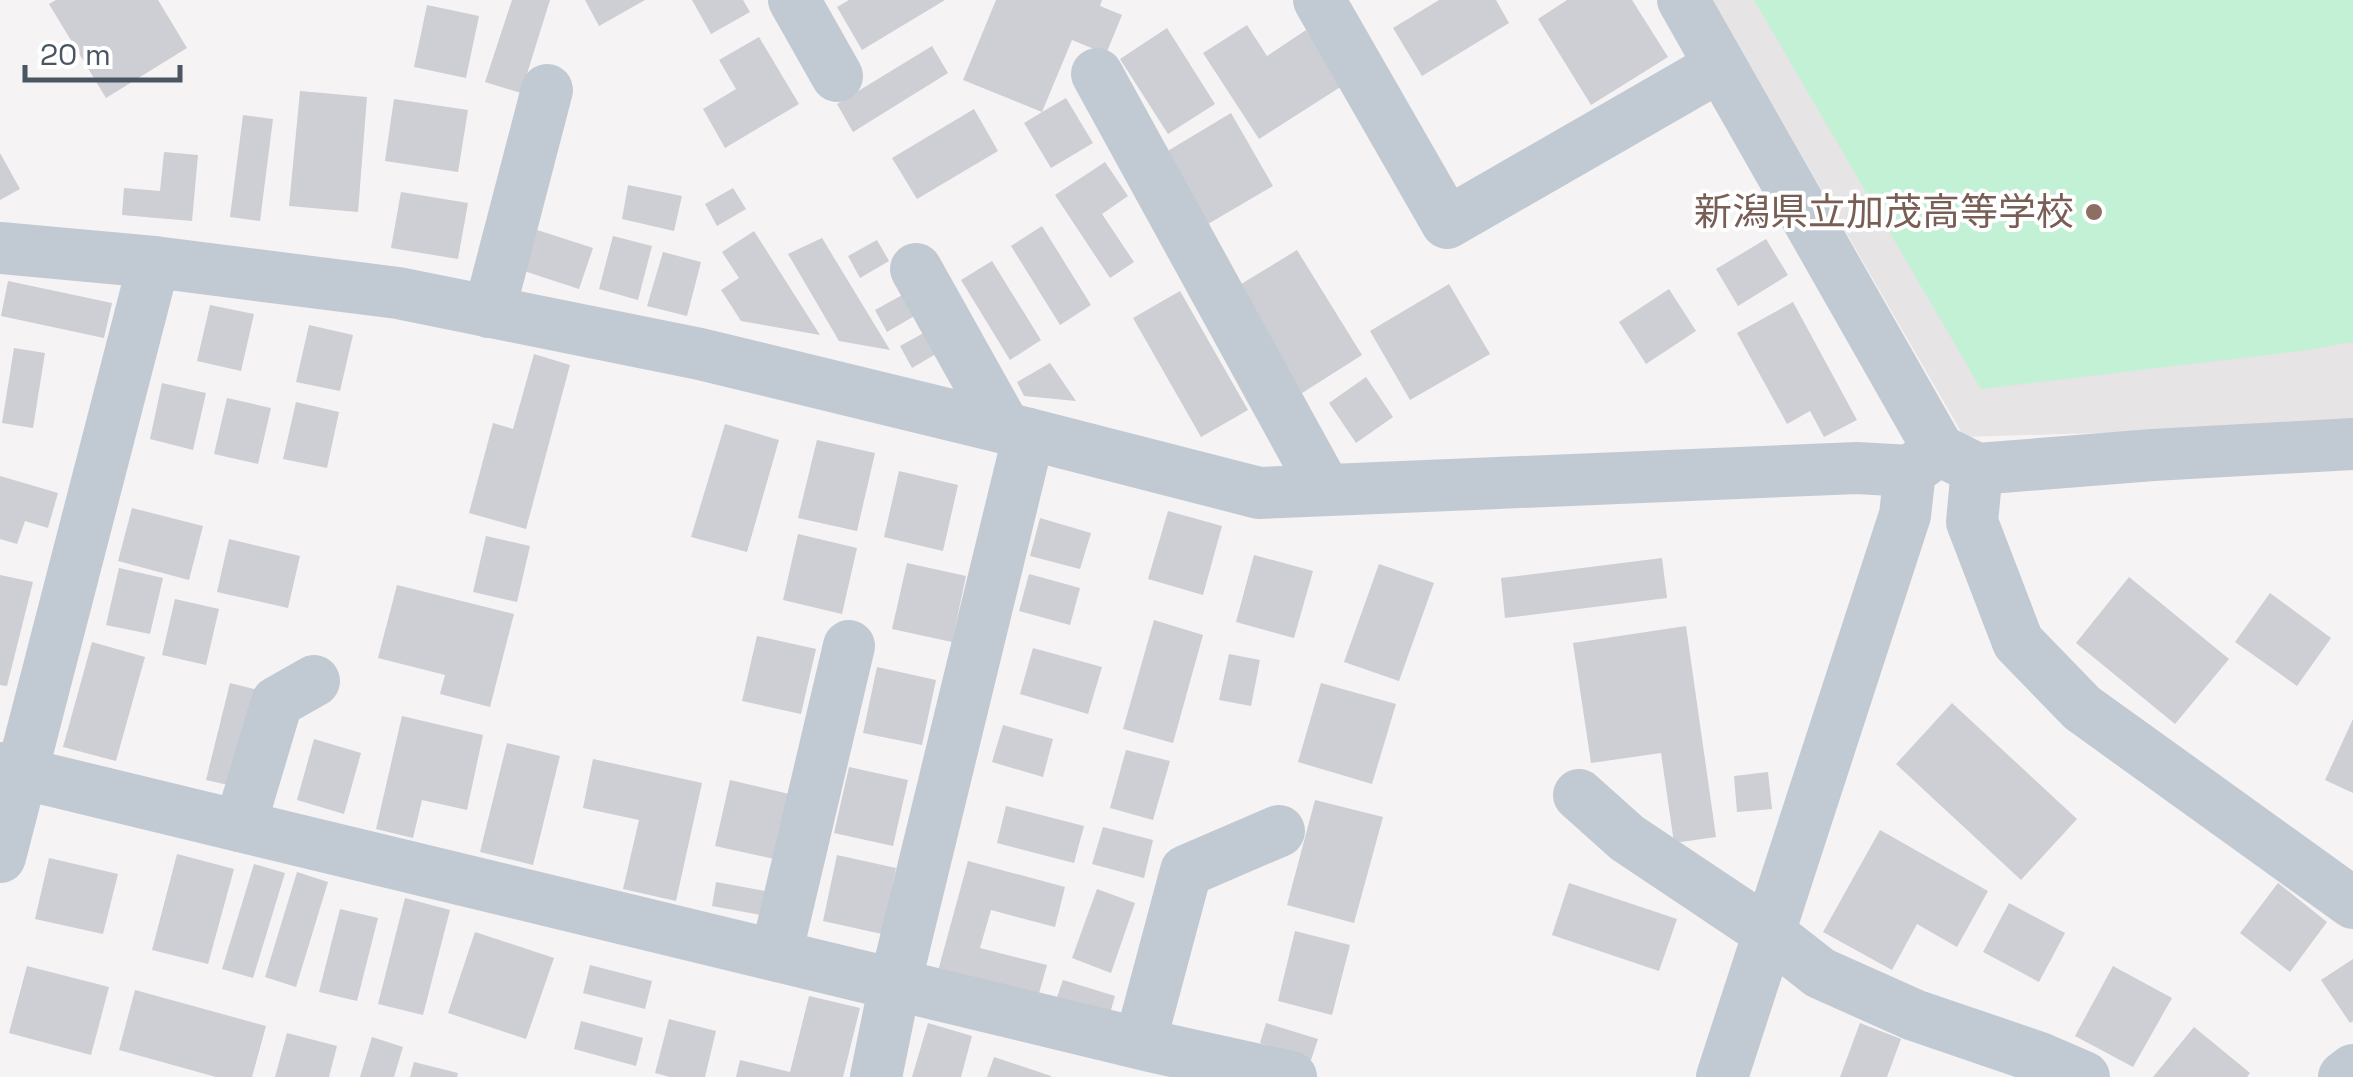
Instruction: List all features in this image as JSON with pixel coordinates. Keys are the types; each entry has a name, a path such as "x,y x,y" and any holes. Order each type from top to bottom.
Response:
{"street":[{"path":"794,0 837,76"},
{"path":"1319,0 1447,224 1720,66"},
{"path":"1682,0 1942,463 1972,522 2018,642 2082,708 2353,902"},
{"path":"1096,74 1325,489"},
{"path":"490,312 547,90"},
{"path":"0,248 154,262 398,293 700,354 1259,493 2353,444"},
{"path":"0,857 11,771 154,262"},
{"path":"876,1077 1017,431 916,269"},
{"path":"1722,1077 1906,515 1942,463"},
{"path":"776,955 849,646"},
{"path":"240,826 277,702 314,681"},
{"path":"11,771 1291,1077"},
{"path":"1578,795 1628,838 1769,932 1820,973 1914,1015 2084,1077"},
{"path":"1140,1043 1186,871 1278,831"},
{"path":"2344,1077 2353,1070"}],"shaded area":[{"name":"新潟県立加茂高等学校","path":"1712,0 2353,0 2353,425 1964,437"}],"green space":[{"name":"新潟県立加茂高等学校","path":"1754,0 2353,0 2353,342 1981,389"}],"building":[{"path":"56,0 158,0 187,48 106,98 49,4"},
{"path":"512,0 550,0 521,93 485,82"},
{"path":"585,0 645,0 599,26"},
{"path":"692,0 743,0 750,12 711,34"},
{"path":"849,0 945,0 862,50 837,7"},
{"path":"996,0 1102,0 1100,6 1122,15 1106,54 1072,40 1042,112 963,80"},
{"path":"1439,0 1496,0 1509,23 1422,76 1393,28"},
{"path":"1567,0 1632,0 1668,57 1591,105 1538,19"},
{"path":"427,5 479,16 466,78 414,67"},
{"path":"1247,25 1267,56 1306,30 1342,86 1259,139 1203,53"},
{"path":"1167,28 1215,104 1168,134 1120,59"},
{"path":"759,37 799,104 725,148 703,109 736,89 719,60"},
{"path":"932,46 948,73 853,132 837,104"},
{"path":"300,91 367,97 358,212 289,206"},
{"path":"1066,98 1093,143 1051,168 1024,123"},
{"path":"394,99 468,110 458,172 385,161"},
{"path":"974,109 998,151 917,199 892,158"},
{"path":"1231,113 1273,186 1208,224 1166,152"},
{"path":"243,115 273,119 260,221 230,217"},
{"path":"164,152 198,155 192,221 122,215 124,188 160,191"},
{"path":"0,153 20,189 0,200"},
{"path":"1105,162 1128,196 1102,214 1134,262 1110,278 1055,195"},
{"path":"628,185 682,196 674,231 622,219"},
{"path":"733,188 746,209 717,226 705,204"},
{"path":"401,192 468,203 458,259 391,248"},
{"path":"1042,226 1091,305 1060,325 1011,246"},
{"path":"531,228 593,248 579,289 518,269"},
{"path":"754,231 820,335 741,321 721,290 739,278 722,252"},
{"path":"613,236 652,246 638,300 599,289"},
{"path":"822,238 890,350 839,341 788,254"},
{"path":"1766,239 1788,275 1738,306 1716,269"},
{"path":"877,240 889,261 860,278 848,256"},
{"path":"1297,250 1362,355 1299,395 1233,289"},
{"path":"663,252 701,262 687,316 647,306"},
{"path":"992,261 1041,340 1010,360 961,280"},
{"path":"8,281 112,303 104,338 1,316"},
{"path":"1449,284 1490,354 1410,400 1370,331"},
{"path":"1669,289 1696,331 1646,364 1619,322"},
{"path":"1180,291 1248,410 1201,437 1133,318"},
{"path":"904,294 916,315 887,332 875,310"},
{"path":"1793,302 1857,420 1824,437 1810,411 1787,424 1737,333"},
{"path":"210,305 254,314 241,371 197,361"},
{"path":"309,325 353,335 340,391 296,382"},
{"path":"929,330 941,351 912,368 900,346"},
{"path":"14,348 45,353 33,428 2,423"},
{"path":"534,354 570,365 526,529 469,513 493,423 513,429"},
{"path":"1050,363 1076,401 1024,396 1017,382"},
{"path":"1366,377 1393,417 1356,443 1329,403"},
{"path":"162,383 206,393 193,450 150,439"},
{"path":"227,398 271,408 258,464 214,454"},
{"path":"296,402 339,412 327,468 283,459"},
{"path":"725,424 779,440 747,552 691,537"},
{"path":"817,440 875,453 857,531 798,518"},
{"path":"899,471 958,485 943,551 884,537"},
{"path":"0,476 58,493 48,528 25,521 17,544 0,539"},
{"path":"132,508 203,526 189,580 118,561"},
{"path":"1168,511 1222,526 1203,595 1148,579"},
{"path":"1040,518 1091,533 1080,569 1030,556"},
{"path":"798,534 857,548 842,614 783,600"},
{"path":"486,536 530,546 517,602 473,592"},
{"path":"229,539 300,556 288,608 217,592"},
{"path":"1254,555 1313,571 1294,638 1236,622"},
{"path":"1662,558 1667,598 1505,618 1501,578"},
{"path":"907,563 966,576 952,642 892,629"},
{"path":"1379,564 1434,583 1399,681 1344,662"},
{"path":"119,568 163,578 150,634 106,625"},
{"path":"1029,574 1080,588 1070,625 1019,611"},
{"path":"0,575 33,582 7,686 0,685"},
{"path":"2129,577 2229,659 2175,724 2076,643"},
{"path":"397,585 514,614 490,707 440,694 445,675 378,658"},
{"path":"2270,593 2331,638 2297,686 2235,642"},
{"path":"175,599 219,609 206,665 162,655"},
{"path":"1154,620 1203,635 1173,743 1123,729"},
{"path":"1686,626 1716,837 1674,843 1661,753 1591,763 1573,643"},
{"path":"757,636 816,649 801,714 742,701"},
{"path":"92,642 145,657 116,761 63,747"},
{"path":"1033,648 1102,667 1088,714 1020,694"},
{"path":"1229,654 1260,660 1251,706 1219,700"},
{"path":"877,667 936,680 922,745 863,733"},
{"path":"230,683 262,691 237,787 206,780"},
{"path":"1321,683 1396,704 1372,784 1298,762"},
{"path":"1952,703 2077,819 2021,880 1896,764"},
{"path":"402,716 483,735 467,810 422,800 413,838 376,829"},
{"path":"2353,719 2353,793 2325,780"},
{"path":"1003,725 1053,739 1043,777 992,762"},
{"path":"314,739 361,753 344,814 297,800"},
{"path":"507,743 560,756 533,865 480,852"},
{"path":"1126,750 1170,761 1153,820 1110,808"},
{"path":"593,759 702,783 676,901 623,889 639,820 583,808"},
{"path":"849,767 908,780 893,846 834,833"},
{"path":"1768,772 1772,809 1737,812 1734,776"},
{"path":"730,780 789,794 774,859 715,846"},
{"path":"1315,800 1383,817 1354,923 1287,905"},
{"path":"1006,806 1084,826 1074,863 997,843"},
{"path":"1103,827 1153,840 1144,878 1092,864"},
{"path":"1880,830 1988,891 1957,947 1917,924 1892,970 1823,932"},
{"path":"177,854 234,869 208,964 152,950"},
{"path":"837,855 896,868 882,934 823,921"},
{"path":"49,858 118,874 103,934 35,919"},
{"path":"968,861 1065,887 1055,927 991,910 980,948 1047,965 1038,997 938,971"},
{"path":"254,864 285,873 253,978 222,969"},
{"path":"297,872 328,882 296,987 265,977"},
{"path":"716,882 765,891 761,915 712,906"},
{"path":"1569,883 1677,919 1659,971 1552,935"},
{"path":"2278,883 2327,922 2290,972 2240,933"},
{"path":"1097,889 1135,903 1111,973 1072,958"},
{"path":"405,898 450,910 423,1015 378,1004"},
{"path":"2009,903 2065,933 2039,982 1983,952"},
{"path":"340,909 378,918 357,1001 319,992"},
{"path":"1295,931 1350,945 1332,1015 1278,1001"},
{"path":"475,932 554,958 526,1039 448,1013"},
{"path":"2353,959 2353,1021 2350,1023 2321,980"},
{"path":"590,965 652,981 645,1009 583,993"},
{"path":"27,966 109,987 91,1055 9,1033"},
{"path":"2113,966 2172,998 2133,1067 2075,1036"},
{"path":"1063,980 1115,996 1109,1017 1056,1000"},
{"path":"135,990 266,1026 252,1077 216,1077 119,1050"},
{"path":"809,996 860,1008 843,1077 736,1077 740,1060 790,1072"},
{"path":"669,1019 716,1031 705,1077 655,1073"},
{"path":"581,1021 643,1038 636,1066 574,1049"},
{"path":"928,1023 972,1036 961,1077 912,1077"},
{"path":"1266,1023 1318,1039 1311,1060 1260,1043"},
{"path":"1860,1023 1901,1039 1887,1077 1840,1077"},
{"path":"2194,1027 2250,1073 2247,1077 2153,1077"},
{"path":"287,1033 337,1046 329,1077 275,1077"},
{"path":"372,1037 403,1047 394,1077 360,1077"},
{"path":"994,1057 1051,1076 1051,1077 987,1077"},
{"path":"414,1062 458,1073 457,1077 410,1077"}],"place":[{"name":"新潟県立加茂高等学校","path":"2094,212"}]}
